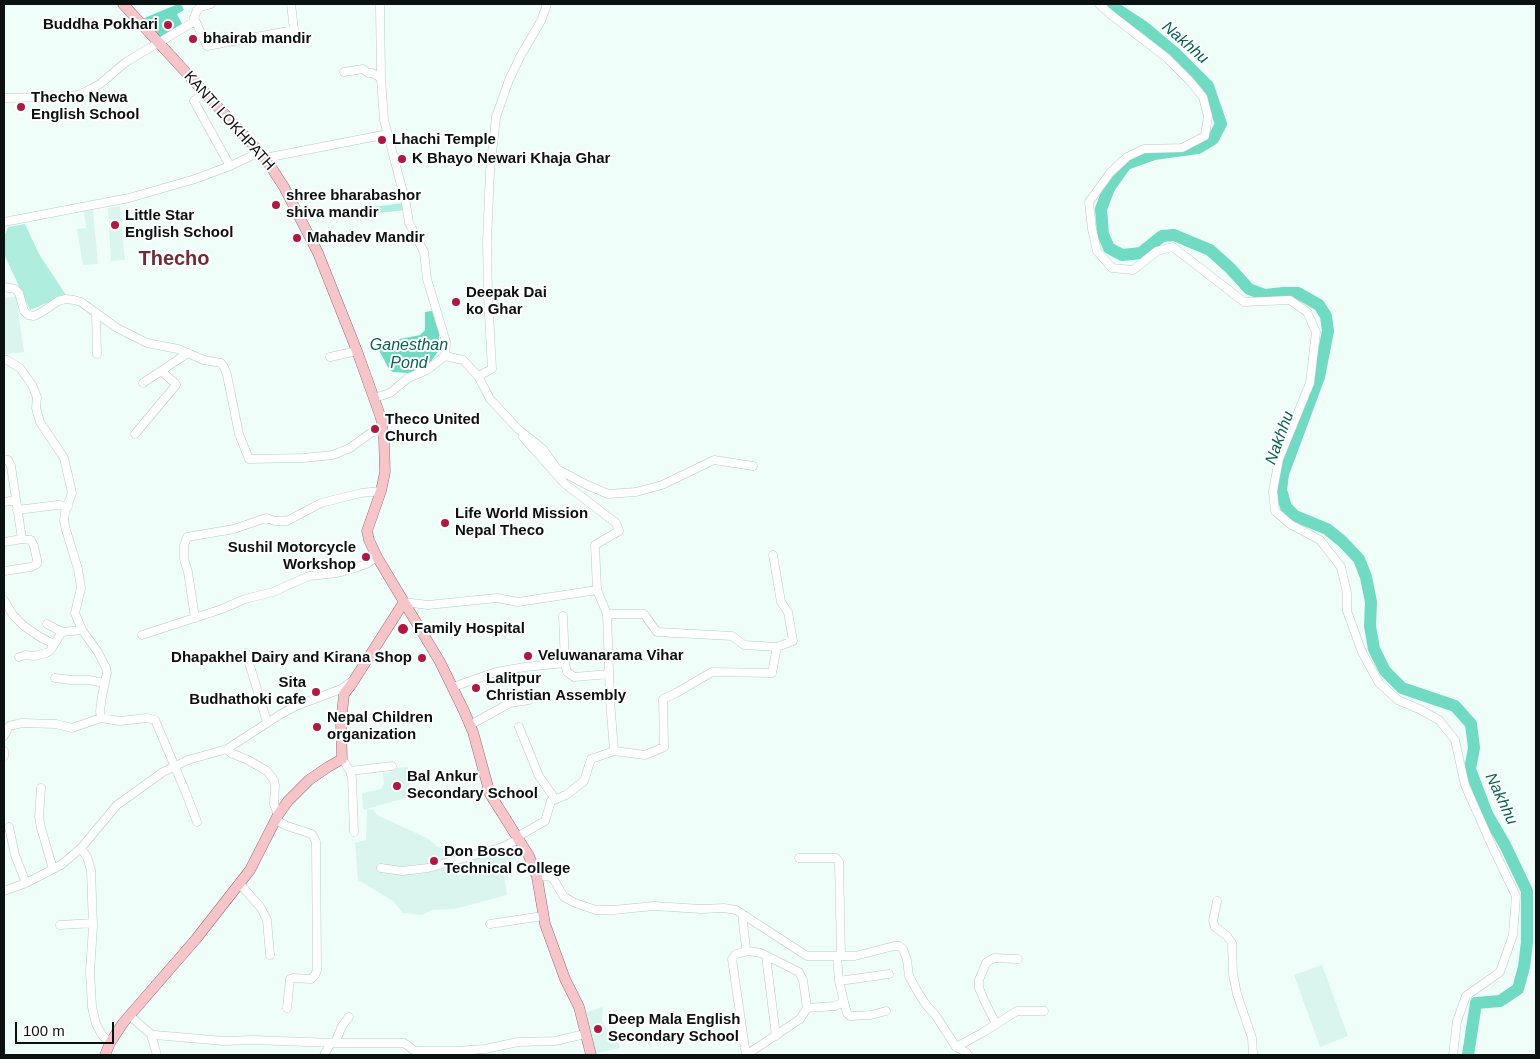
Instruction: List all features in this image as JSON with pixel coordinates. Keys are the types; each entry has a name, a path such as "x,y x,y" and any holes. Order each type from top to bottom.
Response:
{"main road":[{"name":"KANTI LOKHPATH","path":"123,4 263,155 284,187 318,253 381,418 385,472 381,491 367,531 369,540 453,687 470,724 490,794 529,856 537,877 543,916 550,943 579,1007 591,1055"},
{"path":"105,1055 110,1043 130,1016 240,884 250,870 288,801 310,780 342,759 341,723 344,694 404,602"}],"street":[{"path":"4,98 66,97 81,94 100,84 126,62 195,18 201,7 211,4"},
{"path":"195,18 207,46 294,30 291,4 296,4"},
{"path":"374,398 390,393 408,378 427,370 445,356 446,342 427,279 424,252 409,223 406,204 384,120 381,78 380,4"},
{"path":"478,376 492,369 487,242 490,171 496,117 509,80 521,55 542,21 547,4"},
{"path":"1099,4 1168,58 1203,97 1208,116 1205,136 1182,148 1144,149 1127,157 1110,173 1089,202 1097,251 1112,268 1133,270 1157,251 1173,248 1244,302 1290,300 1306,312 1316,332 1310,383 1279,460 1273,491 1275,511 1290,524 1320,540 1341,567 1347,593 1348,611 1362,652 1378,683 1398,700 1420,709 1439,720 1455,740 1465,785 1516,896 1513,935 1500,972 1466,996 1457,1021 1453,1055"},
{"path":"344,72 363,69 381,78"},
{"path":"204,92 194,101 230,166"},
{"path":"4,222 129,198 195,179 263,155 388,134"},
{"path":"4,287 15,289 20,293 24,311 28,315 34,316 66,299 81,302 117,328 147,343 178,349 204,360 221,363 227,374 239,434 249,459 303,458 333,455 350,448 372,432 383,431"},
{"path":"96,313 98,354"},
{"path":"330,357 357,351"},
{"path":"143,383 188,353"},
{"path":"445,356 463,360 478,376 490,399 518,429 543,449 557,469 608,494 636,492 662,485 714,460 753,466"},
{"path":"4,360 20,368 32,384 40,422 64,458 72,493 64,512 64,521 78,569 81,588 81,595 75,613 82,630 98,652 108,673 104,683 100,711 101,718"},
{"path":"135,434 176,385 161,371"},
{"path":"518,429 528,444 565,484 616,523 619,531 595,545 597,590 607,614 614,752"},
{"path":"4,460 8,460 11,466 22,538"},
{"path":"195,618 188,572 184,559 184,546 187,537 234,529 266,518 275,521 287,521 311,507 328,500 381,491"},
{"path":"4,502 16,500"},
{"path":"18,510 58,505 68,506"},
{"path":"4,542 22,538 31,540 37,564 31,567 4,571"},
{"path":"607,614 644,614 657,632 732,636 744,645 777,647 793,641 788,612 781,602 773,555"},
{"path":"142,635 246,599 273,592 309,576 337,573 356,568 377,557"},
{"path":"404,602 428,605 497,598 518,602 597,590"},
{"path":"4,600 13,615 24,626 54,644"},
{"path":"563,616 567,672 574,678 609,674"},
{"path":"47,624 62,632 82,630"},
{"path":"19,657 41,655 50,651 62,632"},
{"path":"381,868 402,871 428,868 500,848 518,838 546,821 551,801 566,795 584,781 592,760 614,752 645,755 664,747 663,699 712,672 772,672 777,647"},
{"path":"246,653 267,722"},
{"path":"453,687 496,672 565,663"},
{"path":"54,678 90,680 104,683"},
{"path":"4,891 53,870 70,858 81,848 117,805 163,772 188,760 227,750 267,722 296,706 341,689 354,679"},
{"path":"470,724 510,703 529,700"},
{"path":"4,736 9,726 30,722 56,724 72,728 101,718 120,721 147,718 155,720 159,725 197,822"},
{"path":"519,727 539,776 555,799"},
{"path":"4,750 4,756"},
{"path":"227,750 231,754 248,760 267,771 275,785 277,818 288,826 312,834 316,842 317,970 316,975 311,979 290,979 287,1008"},
{"path":"342,759 352,778 354,832"},
{"path":"350,771 392,766"},
{"path":"41,788 39,817 53,870"},
{"path":"9,827 15,855 26,883"},
{"path":"81,848 88,856 90,863 93,923 90,971 92,1007 96,1024 110,1043"},
{"path":"799,858 836,858 839,862 839,981 847,1013 850,1016 871,1015 886,1011"},
{"path":"537,877 545,876 551,878 564,897 596,910 654,906 736,910 807,956 855,956 899,946 903,949 907,960 909,976 919,994 956,1046 968,1055"},
{"path":"240,884 261,908 267,920 270,955"},
{"path":"1217,901 1213,921 1215,927 1227,936 1232,943 1237,994 1252,1038 1253,1055"},
{"path":"742,914 748,951"},
{"path":"490,924 543,916"},
{"path":"60,925 93,923"},
{"path":"748,951 761,953 799,972 803,980 807,1008 800,1019 746,1055 732,959 736,954 748,951"},
{"path":"766,956 776,1036"},
{"path":"996,1024 979,988 979,980 986,963 990,960 994,958 1018,960"},
{"path":"839,981 889,974"},
{"path":"807,1008 835,1006 844,1002"},
{"path":"956,1046 982,1034 1017,1010 1044,1011"},
{"path":"130,1016 153,1036 157,1055"},
{"path":"324,1055 349,1017"},
{"path":"153,1036 155,1034 224,1041 404,1043 415,1051 484,1052 518,1042 555,1041 586,1034"}],"shaded area":[{"path":"404,203 405,210 362,215 356,209"},
{"name":"Little Star English School","path":"120,206 125,260 111,261 108,208"},
{"path":"93,210 98,264 83,265 77,229 86,228 84,211"},
{"path":"25,224 39,254 66,295 30,310 4,254 4,237 8,227"},
{"path":"16,297 24,352 4,354 4,298"},
{"name":"Bal Ankur Secondary School","path":"408,767 412,796 363,810 362,793 381,789 384,783 383,773 393,772 391,768"},
{"name":"Don Bosco Technical College","path":"367,809 374,810 377,815 427,838 438,847 462,854 492,852 513,847 520,858 503,864 507,895 455,909 432,910 422,915 403,913 393,901 358,880 355,843 366,840"},
{"path":"1322,965 1348,1036 1320,1047 1294,975"},
{"name":"Deep Mala English Secondary School","path":"603,1007 602,1022 618,1039 620,1048 594,1054 584,1013"}],"water":[{"name":"Buddha Pokhari","path":"181,4 184,10 177,14 183,26 161,39 142,19"},
{"name":"Ganesthan Pond","path":"432,311 439,333 439,350 430,363 416,371 407,373 393,372 389,369 377,347 379,343 420,335 425,330 425,312"}],"waterway":[{"name":"Nakhhu","path":"1110,4 1144,27 1175,53 1208,86 1221,124 1213,139 1198,148 1154,154 1126,164 1109,188 1101,209 1103,234 1109,248 1122,255 1141,253 1162,236 1174,235 1210,250 1249,289 1265,295 1298,293 1319,305 1326,316 1328,331 1319,377 1283,474 1281,490 1286,507 1295,516 1327,529 1359,559 1366,577 1371,602 1370,626 1374,649 1385,671 1402,688 1455,706 1471,724 1474,748 1470,769 1487,814 1505,845 1527,891 1527,942 1524,967 1518,989 1500,1001 1476,1003 1468,1055"}],"place":[{"name":"Buddha Pokhari","path":"168,25"},
{"name":"bhairab mandir","path":"193,39"},
{"name":"Thecho Newa English School","path":"21,107"},
{"name":"Lhachi Temple","path":"382,140"},
{"name":"K Bhayo Newari Khaja Ghar","path":"402,159"},
{"name":"shree bharabashor shiva mandir","path":"276,205"},
{"name":"Little Star English School","path":"115,225"},
{"name":"Mahadev Mandir","path":"297,238"},
{"name":"Deepak Dai ko Ghar","path":"456,302"},
{"name":"Theco United Church","path":"375,429"},
{"name":"Life World Mission Nepal Theco","path":"445,523"},
{"name":"Sushil Motorcycle Workshop","path":"366,557"},
{"name":"Family Hospital","path":"403,629"},
{"name":"Veluwanarama Vihar","path":"528,656"},
{"name":"Dhapakhel Dairy and Kirana Shop","path":"422,658"},
{"name":"Lalitpur Christian Assembly","path":"476,688"},
{"name":"Sita Budhathoki cafe","path":"316,692"},
{"name":"Nepal Children organization","path":"317,727"},
{"name":"Bal Ankur Secondary School","path":"397,786"},
{"name":"Don Bosco Technical College","path":"434,861"},
{"name":"Deep Mala English Secondary School","path":"598,1029"}],"district":[{"name":"Thecho","path":"174,259"}]}
